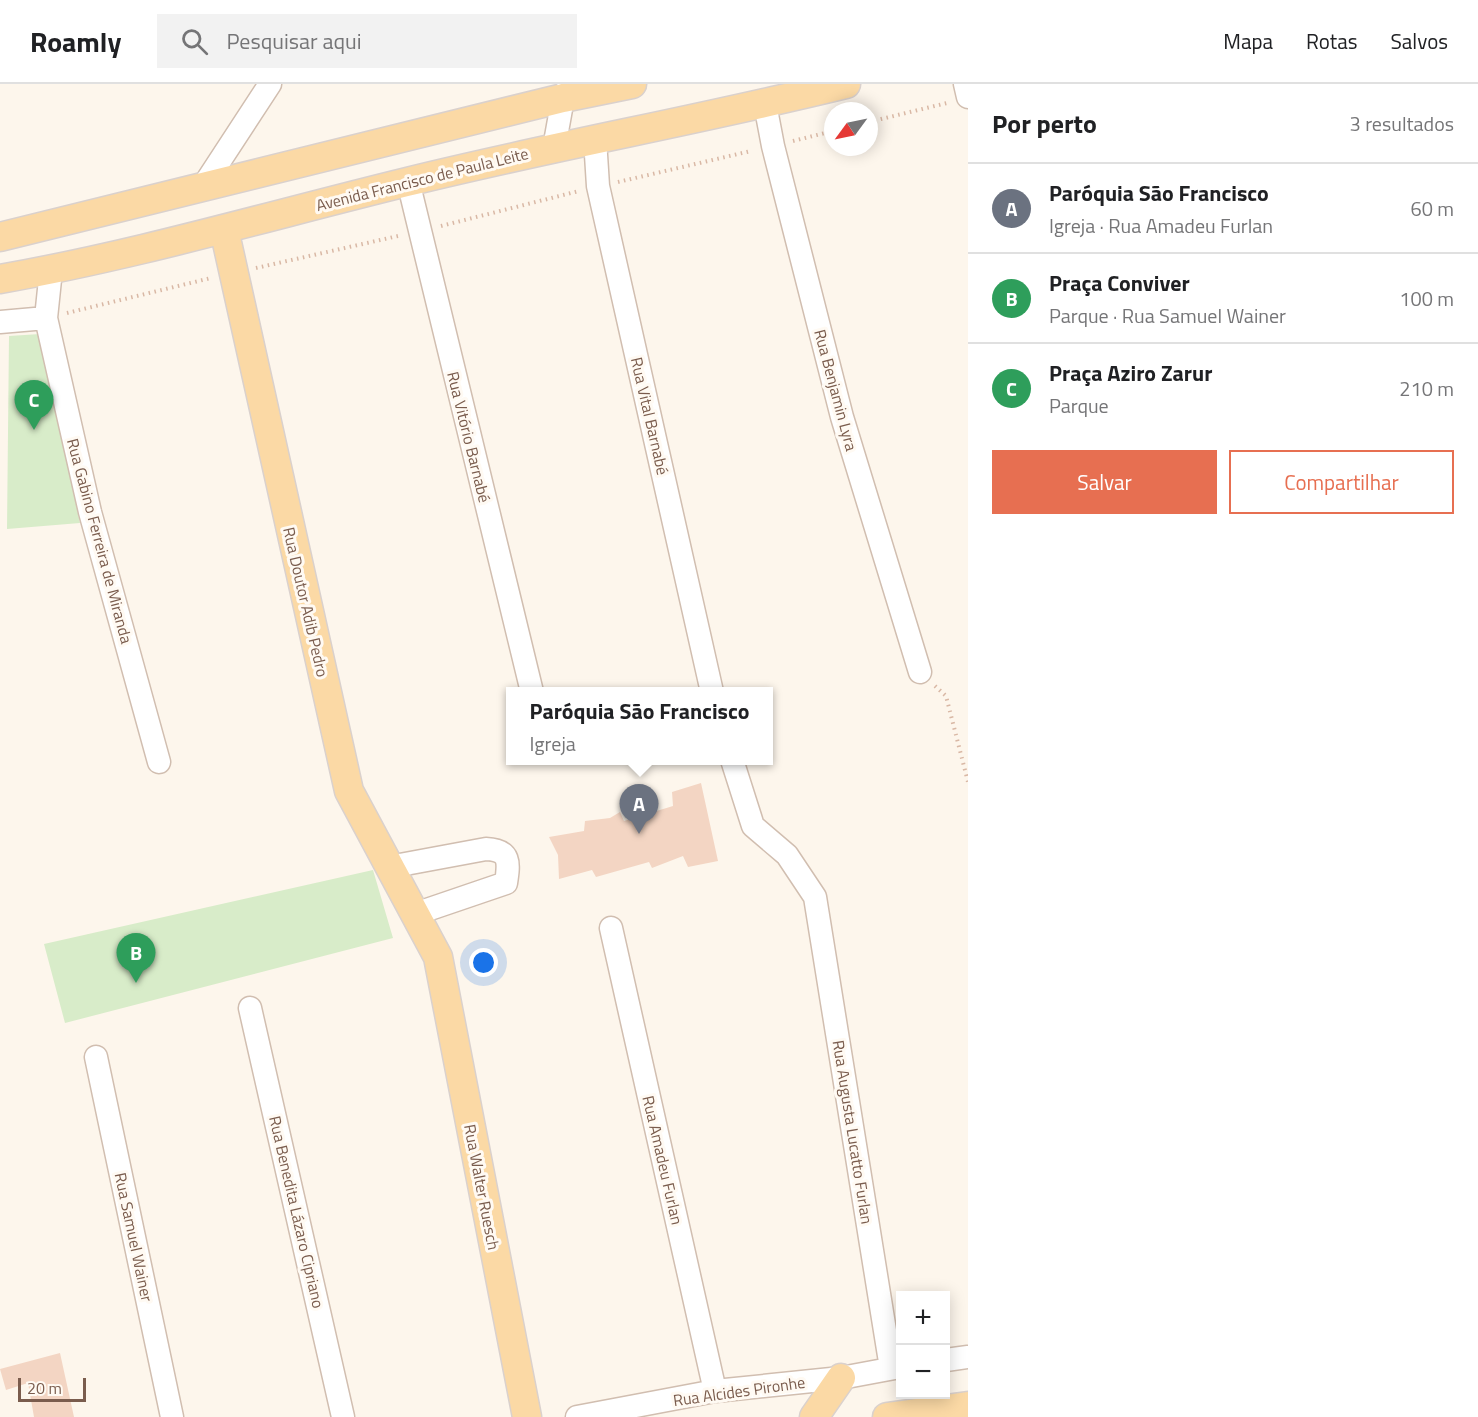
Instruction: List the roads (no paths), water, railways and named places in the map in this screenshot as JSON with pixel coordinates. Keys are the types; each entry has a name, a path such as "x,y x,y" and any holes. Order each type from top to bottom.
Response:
{"main road":[{"path":"0,237 202,188 566,91 632,84"},
{"name":"Avenida Francisco de Paula Leite","path":"0,279 51,270 224,229 408,181 765,104 846,84"},
{"name":"Rua Doutor Adib Pedro","path":"224,229 349,791 438,957"},
{"name":"Rua Walter Ruesch","path":"438,957 526,1417"},
{"path":"814,1417 841,1378"},
{"path":"887,1417 968,1406"}],"street":[{"path":"202,188 270,84"},
{"path":"554,148 566,91"},
{"name":"Rua Benjamin Lyra","path":"765,104 773,146 842,417 920,672"},
{"name":"Rua Vital Barnabé","path":"595,139 598,186 711,687"},
{"name":"Rua Vitório Barnabé","path":"408,181 531,687"},
{"name":"Rua Gabino Ferreira de Miranda","path":"51,270 46,318 90,512 159,762"},
{"path":"0,322 46,318"},
{"name":"Rua Augusta Lucatto Furlan","path":"734,765 753,826 787,855 815,897 896,1367"},
{"path":"389,867 486,849 498,849 505,854 508,867 506,883 501,887 415,914"},
{"name":"Rua Amadeu Furlan","path":"611,928 715,1391"},
{"name":"Rua Benedita Lázaro Cipriano","path":"250,1008 343,1417"},
{"name":"Rua Samuel Wainer","path":"96,1057 172,1417"},
{"path":"950,1359 968,1357"},
{"name":"Rua Alcides Pironhe","path":"578,1417 715,1391 841,1378 896,1367"}],"place":[{"name":"Praça Aziro Zarur","path":"34,430"},
{"name":"Paróquia São Francisco","path":"639,834"},
{"name":"Praça Conviver","path":"136,983"}]}
